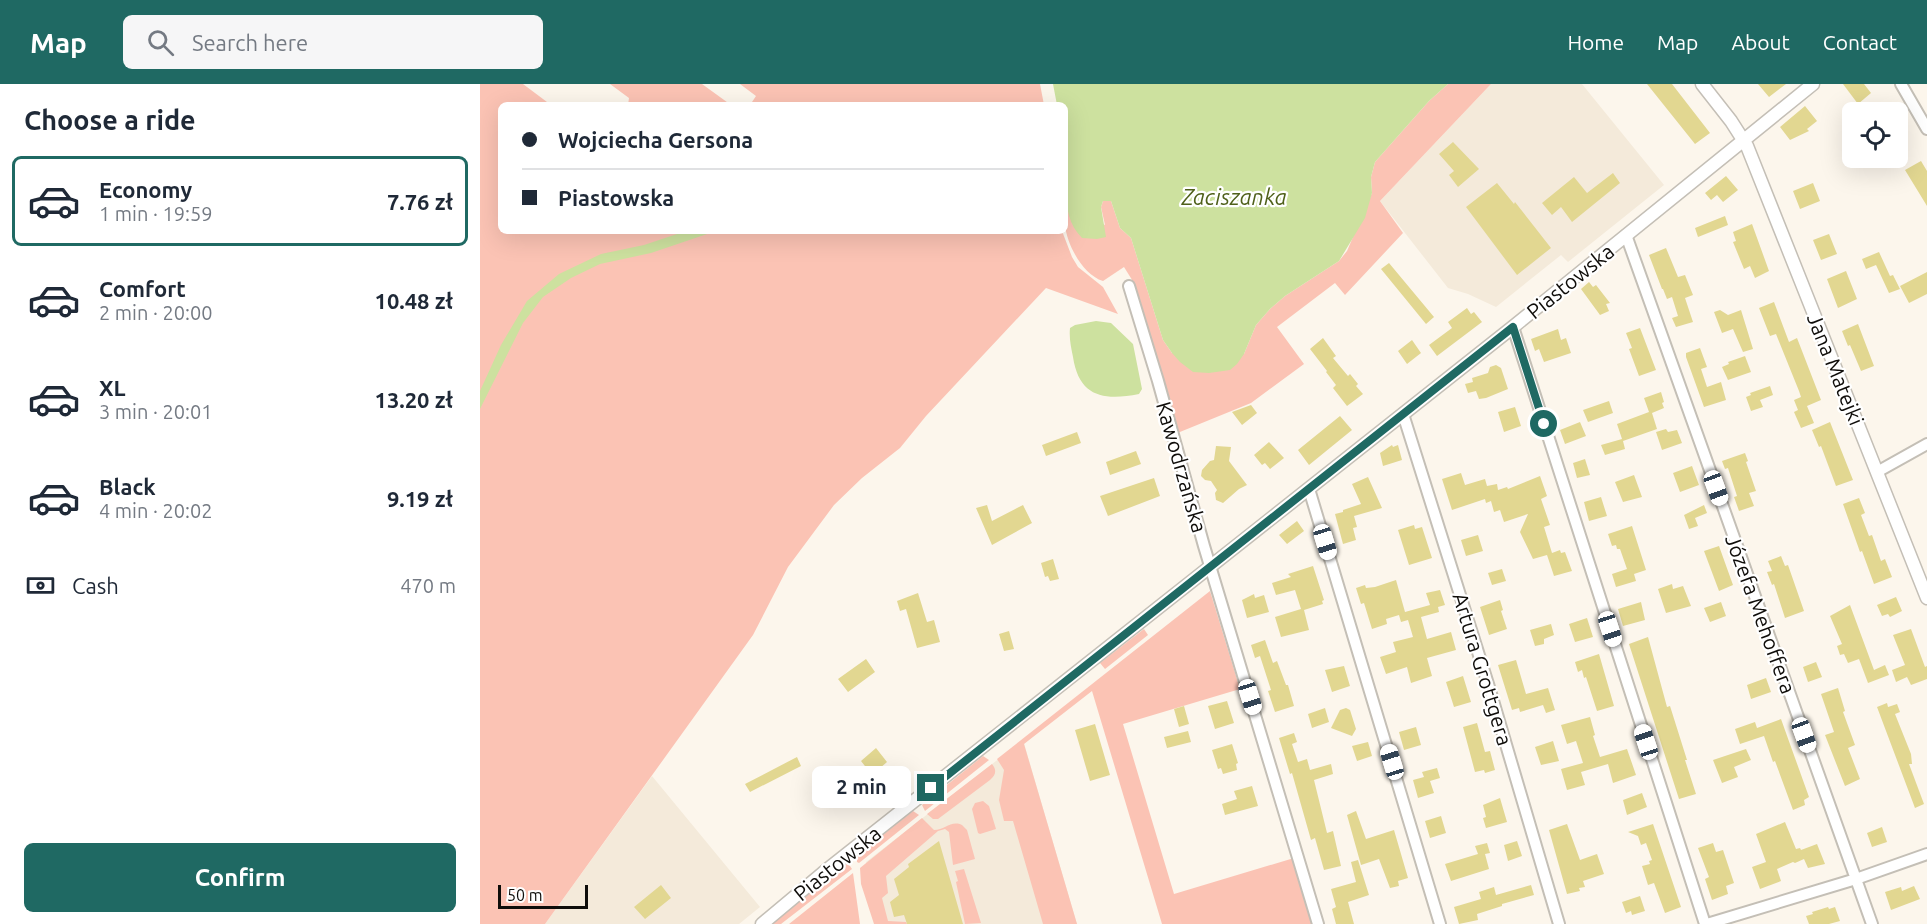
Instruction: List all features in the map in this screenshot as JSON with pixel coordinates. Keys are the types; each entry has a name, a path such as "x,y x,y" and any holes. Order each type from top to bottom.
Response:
{"street":[{"name":"Jana Matejki","path":"1702,84 1731,121 1755,164 1927,598"},
{"name":"Piastowska","path":"762,924 1513,327 1813,84"},
{"path":"1901,84 1927,129"},
{"name":"Józefa Mehoffera","path":"1626,236 1872,924"},
{"name":"Kawodrzańska","path":"1129,286 1318,924"},
{"path":"1513,327 1706,924 1856,879 1927,854"},
{"name":"Artura Grottgera","path":"1403,414 1492,698 1559,924"},
{"path":"1877,472 1927,444"},
{"path":"1309,489 1440,924"}],"shaded area":[{"path":"480,84 523,84 547,102 498,102 498,234 1063,234 1078,267 1103,287 1118,314 1046,288 926,416 900,448 862,478 834,505 788,567 753,635 545,924 480,924"},
{"path":"610,84 702,84 727,102 628,102 629,98"},
{"path":"740,84 1040,84 1043,102 752,102 756,96"},
{"path":"1448,84 1491,84 1380,201 1403,233 1345,295 1335,283 1277,327 1304,364 1251,403 1175,434 1134,283 1124,267 1103,281 1089,273 1077,258 1066,234 1068,206 1105,225 1101,207 1103,201 1108,199 1111,201 1120,228 1131,238 1163,340 1172,353 1244,354 1256,325 1270,309 1285,296 1339,261 1347,251 1372,193 1371,177 1375,162 1429,101"},
{"path":"1491,84 1582,84 1664,185 1568,262 1561,255 1496,307 1448,288 1380,201"},
{"path":"1210,591 1240,689 1123,724 1174,894 1294,858 1315,924 1162,924 1092,691 1024,744 1077,924 1043,924 1013,821 1004,821 999,800 1004,770 997,759"},
{"path":"1144,629 1148,635 1105,669 1100,663"},
{"path":"1023,740 1077,924 879,924 866,862"},
{"path":"983,756 989,760 925,811 922,805"},
{"path":"992,764 995,772 990,780 938,819 933,819 927,814"},
{"path":"652,776 760,907 739,924 545,924"},
{"path":"983,801 989,806 996,829 980,834 972,809 975,803"},
{"path":"913,811 919,815 859,863 857,862 857,855"},
{"path":"922,818 934,830 951,824 962,825 967,830 975,859 953,865 949,832 945,829 938,831 886,876 888,893 882,898 888,921 906,922 907,924 874,924 861,884 860,868"},
{"path":"848,863 852,869 781,924 771,924"},
{"path":"964,869 981,923 965,924 955,871"},
{"path":"853,873 860,924 789,924"}],"water":[{"name":"Zaciszanka","path":"1053,84 1448,84 1429,101 1375,162 1371,177 1372,193 1365,218 1339,261 1285,296 1270,309 1256,325 1244,354 1237,364 1230,370 1209,373 1193,372 1180,362 1163,340 1131,238 1120,228 1111,201 1103,201 1101,207 1106,237 1082,238 1075,230 1068,212 1068,102 1056,102"},
{"path":"677,234 707,234 651,253 600,264 571,278 543,297 523,323 480,409 480,391 501,345 527,301 559,274 601,254 644,245"},
{"path":"1096,321 1111,323 1133,344 1142,389 1139,394 1104,396 1087,388 1081,381 1073,357 1070,328"}],"building":[{"path":"1647,84 1672,84 1710,133 1695,144"},
{"path":"1758,84 1786,84 1769,97"},
{"path":"1843,84 1864,84 1871,93 1860,102 1856,102"},
{"path":"1805,106 1817,121 1807,129 1809,131 1790,140 1780,127"},
{"path":"1453,142 1479,169 1458,187 1449,175 1454,171 1439,154"},
{"path":"1921,161 1927,171 1927,206 1905,170"},
{"path":"1613,173 1620,183 1572,222 1561,207 1552,215 1542,203 1574,177 1587,193"},
{"path":"1726,176 1738,190 1723,202 1717,195 1711,200 1705,193"},
{"path":"1497,183 1551,248 1517,275 1466,207"},
{"path":"1813,183 1820,201 1800,209 1793,191"},
{"path":"1725,216 1728,225 1698,237 1695,228"},
{"path":"1752,224 1769,271 1755,278 1750,266 1744,269 1733,242 1736,241 1733,232"},
{"path":"1829,234 1837,254 1821,260 1813,240"},
{"path":"1666,248 1678,277 1685,275 1693,295 1685,298 1693,322 1676,327 1672,318 1678,316 1672,297 1667,299 1649,255"},
{"path":"1879,252 1890,276 1893,275 1900,289 1889,293 1876,265 1866,269 1862,259"},
{"path":"1389,263 1434,317 1426,324 1381,269"},
{"path":"1846,271 1857,299 1838,308 1827,279"},
{"path":"1927,272 1927,294 1909,303 1900,286"},
{"path":"1589,282 1593,287 1596,285 1610,303 1606,304 1609,311 1600,315 1581,289"},
{"path":"1774,302 1789,342 1797,338 1821,400 1807,406 1814,423 1801,428 1794,412 1798,410 1794,400 1801,397 1799,391 1776,334 1770,336 1759,308"},
{"path":"1467,308 1471,314 1474,312 1482,322 1437,356 1429,345 1452,328 1448,322"},
{"path":"1720,310 1728,315 1741,310 1753,349 1743,352 1733,329 1722,333 1714,312"},
{"path":"1858,324 1874,366 1861,371 1842,331"},
{"path":"1640,328 1656,370 1639,376 1626,333"},
{"path":"1558,329 1561,340 1566,338 1571,353 1544,362 1539,349 1535,351 1531,339"},
{"path":"1323,338 1336,356 1333,358 1348,376 1350,374 1363,394 1347,406 1333,388 1336,385 1327,371 1310,349"},
{"path":"1412,340 1421,353 1407,364 1398,351"},
{"path":"1700,348 1707,367 1701,369 1707,387 1721,382 1726,400 1704,407 1686,357 1686,353"},
{"path":"1745,356 1751,372 1728,380 1722,367 1729,364 1728,362"},
{"path":"1496,365 1501,368 1508,389 1479,399 1476,391 1468,393 1465,384 1473,382 1472,378 1488,373 1490,367"},
{"path":"1770,386 1773,395 1760,400 1763,407 1751,411 1746,397 1751,395 1750,393"},
{"path":"1661,392 1664,408 1652,413 1657,429 1623,441 1625,449 1605,455 1601,445 1622,439 1617,424 1649,412 1644,398"},
{"path":"1609,401 1613,413 1588,422 1583,410"},
{"path":"1251,405 1257,413 1242,425 1232,412"},
{"path":"1515,407 1521,426 1504,432 1498,412"},
{"path":"1340,416 1352,430 1309,465 1298,450"},
{"path":"1580,422 1586,436 1565,444 1560,430"},
{"path":"1830,422 1853,480 1836,486 1821,446 1819,447 1812,430"},
{"path":"1666,429 1668,432 1677,430 1682,443 1662,450 1656,432"},
{"path":"1077,432 1081,443 1046,456 1042,445"},
{"path":"1269,442 1284,458 1270,469 1265,463 1262,465 1254,455"},
{"path":"1392,445 1393,447 1398,445 1402,460 1383,466 1380,453"},
{"path":"1216,446 1231,447 1229,461 1247,485 1223,503 1216,500 1217,490 1211,481 1201,476 1202,470 1214,460"},
{"path":"1136,451 1141,464 1110,475 1106,462"},
{"path":"1745,453 1756,491 1749,493 1754,506 1739,511 1728,468 1725,469 1722,461"},
{"path":"1585,459 1590,475 1577,478 1573,463"},
{"path":"1692,466 1699,485 1680,492 1673,473"},
{"path":"1461,473 1465,485 1485,479 1487,486 1497,484 1498,490 1507,487 1508,489 1540,476 1547,496 1541,499 1550,525 1544,527 1552,553 1560,550 1561,553 1565,552 1572,571 1554,576 1547,555 1533,559 1520,532 1528,514 1504,522 1500,510 1494,512 1491,501 1486,503 1485,499 1452,510 1442,479"},
{"path":"1634,475 1642,497 1623,502 1615,482"},
{"path":"1368,477 1382,508 1354,516 1357,527 1353,528 1356,540 1343,544 1335,514 1361,504 1352,484"},
{"path":"1154,478 1160,496 1108,516 1100,496"},
{"path":"1601,497 1607,516 1589,521 1584,502"},
{"path":"1859,498 1865,513 1861,515 1869,536 1872,535 1881,561 1885,559 1892,577 1874,584 1843,504"},
{"path":"987,505 992,521 1023,505 1032,523 992,545 976,508"},
{"path":"1704,505 1707,513 1695,518 1698,526 1689,529 1684,515"},
{"path":"1297,521 1304,531 1287,544 1279,535"},
{"path":"1414,525 1415,529 1422,527 1432,558 1409,565 1398,530"},
{"path":"1632,526 1646,570 1634,574 1636,581 1616,587 1612,574 1627,569 1620,549 1617,549 1616,545 1612,546 1608,534"},
{"path":"1478,535 1483,551 1466,556 1461,540"},
{"path":"1719,546 1733,585 1719,591 1704,551"},
{"path":"1781,556 1785,566 1788,565 1804,611 1785,618 1774,584 1772,585 1767,572 1772,571 1768,561"},
{"path":"1053,559 1059,579 1050,581 1048,576 1045,577 1041,563"},
{"path":"1313,566 1324,600 1323,604 1304,610 1309,630 1281,637 1275,617 1301,609 1295,590 1276,595 1272,583 1291,577 1288,574"},
{"path":"1502,569 1506,581 1492,585 1488,573"},
{"path":"1396,580 1405,612 1430,605 1426,593 1440,590 1445,605 1438,607 1439,612 1421,617 1427,639 1451,632 1456,650 1427,658 1432,676 1411,683 1407,667 1386,674 1380,657 1396,652 1393,642 1413,637 1408,620 1401,622 1399,615 1386,619 1387,624 1372,629 1364,603 1361,604 1356,588 1365,585 1366,588 1375,587"},
{"path":"1672,584 1673,589 1683,586 1691,606 1666,613 1658,589"},
{"path":"918,593 927,622 934,620 940,642 917,648 906,609 900,611 897,601"},
{"path":"1254,594 1255,598 1264,595 1269,612 1247,618 1242,600"},
{"path":"1896,597 1902,611 1890,617 1888,614 1882,616 1877,605"},
{"path":"1500,600 1507,629 1489,635 1480,607"},
{"path":"1641,602 1645,620 1623,626 1618,609"},
{"path":"1721,602 1726,616 1710,622 1704,608"},
{"path":"1850,605 1874,670 1885,665 1889,675 1868,683 1859,659 1848,663 1844,654 1840,655 1837,646 1842,644 1830,616"},
{"path":"1587,618 1593,637 1575,642 1569,624"},
{"path":"1551,624 1554,635 1544,639 1544,644 1535,646 1530,630"},
{"path":"1911,629 1925,667 1927,666 1927,679 1911,685 1907,677 1896,682 1892,670 1905,665 1893,635"},
{"path":"1009,631 1014,649 1004,651 999,634"},
{"path":"1648,637 1667,707 1670,706 1696,794 1679,799 1629,644"},
{"path":"1265,640 1273,663 1277,661 1286,685 1288,685 1294,706 1275,712 1268,691 1271,690 1260,656 1255,658 1251,645"},
{"path":"1599,654 1614,706 1597,711 1586,677 1584,678 1582,670 1578,672 1575,662"},
{"path":"866,659 875,672 848,692 838,679"},
{"path":"1516,660 1526,694 1548,688 1555,710 1546,713 1543,705 1520,712 1519,708 1512,710 1498,665"},
{"path":"1816,662 1822,677 1808,682 1803,667"},
{"path":"1344,666 1350,686 1332,692 1325,670"},
{"path":"1463,676 1471,702 1454,707 1446,682"},
{"path":"1766,678 1771,692 1751,699 1747,685"},
{"path":"1838,688 1845,711 1843,712 1855,745 1848,748 1860,779 1845,786 1825,735 1834,732 1821,694"},
{"path":"1227,701 1234,723 1215,729 1208,706"},
{"path":"1887,703 1888,707 1897,704 1900,712 1895,714 1911,754 1912,764 1909,764 1924,804 1915,808 1877,707"},
{"path":"1184,706 1189,724 1179,727 1174,709"},
{"path":"1325,708 1329,722 1312,728 1308,714"},
{"path":"1346,708 1350,710 1356,729 1352,736 1331,728 1340,710"},
{"path":"1590,717 1600,757 1627,749 1636,775 1613,783 1608,764 1581,772 1585,785 1567,790 1561,769 1583,763 1576,741 1567,744 1561,725"},
{"path":"1781,719 1809,797 1804,800 1805,805 1793,810 1764,736 1740,744 1735,729 1755,722 1757,728"},
{"path":"1477,723 1485,752 1490,751 1495,770 1485,773 1484,770 1475,772 1463,727"},
{"path":"1095,724 1110,775 1090,781 1075,730"},
{"path":"1416,727 1421,745 1404,750 1399,732"},
{"path":"1188,731 1191,742 1167,748 1164,737"},
{"path":"1294,733 1297,742 1292,744 1298,762 1307,759 1310,770 1331,764 1333,774 1314,780 1327,833 1333,831 1341,866 1324,870 1315,838 1311,840 1292,773 1290,774 1279,738"},
{"path":"1553,741 1559,761 1541,765 1535,747"},
{"path":"1368,742 1372,756 1357,761 1352,746"},
{"path":"1232,744 1238,763 1236,764 1237,770 1223,774 1221,768 1218,769 1212,750"},
{"path":"876,748 887,762 872,775 861,761"},
{"path":"1746,749 1751,760 1734,767 1738,777 1722,783 1713,760"},
{"path":"797,757 801,766 750,792 745,784"},
{"path":"1437,768 1440,778 1430,781 1434,793 1418,798 1413,780 1424,777 1422,772"},
{"path":"1252,786 1258,806 1225,815 1222,804 1237,799 1234,791"},
{"path":"1642,793 1647,807 1627,815 1623,800"},
{"path":"1500,798 1507,822 1486,828 1483,805"},
{"path":"1356,811 1366,839 1394,830 1408,878 1398,881 1399,886 1390,888 1379,859 1361,865 1347,815"},
{"path":"1441,816 1446,833 1430,838 1425,821"},
{"path":"1785,822 1796,849 1801,850 1817,844 1825,864 1808,868 1804,859 1793,862 1777,869 1781,881 1760,889 1752,867 1766,862 1756,834"},
{"path":"1567,824 1580,860 1597,854 1604,874 1583,881 1585,887 1579,888 1580,891 1567,894 1549,830"},
{"path":"1653,824 1681,907 1665,913 1654,883 1648,885 1642,866 1650,864 1649,861 1652,860 1646,843 1641,845 1638,836 1628,832"},
{"path":"1882,827 1887,842 1872,847 1867,833"},
{"path":"939,841 963,924 907,924 904,915 894,917 890,902 899,895 894,879 909,867 908,864"},
{"path":"1517,841 1522,856 1508,861 1504,845"},
{"path":"1487,843 1490,853 1485,854 1489,869 1451,881 1445,864 1478,854 1475,846"},
{"path":"1713,843 1716,852 1723,850 1734,883 1726,886 1728,894 1712,900 1705,879 1709,877 1698,848"},
{"path":"1358,860 1369,895 1348,902 1354,924 1336,924 1332,909 1336,907 1331,889 1356,882 1351,862"},
{"path":"661,885 671,898 645,919 634,907"},
{"path":"1531,885 1534,895 1502,904 1502,906 1477,914 1478,920 1459,924 1454,907 1481,899 1479,892 1494,887 1496,895"},
{"path":"1914,886 1920,899 1891,910 1885,892 1901,887 1902,891"},
{"path":"1640,896 1645,911 1632,915 1631,911 1626,913 1622,902"},
{"path":"1828,907 1829,909 1835,907 1840,921 1829,924 1809,924 1806,916"}],"route":[{"path":"931,788 1513,327 1544,424"}]}
